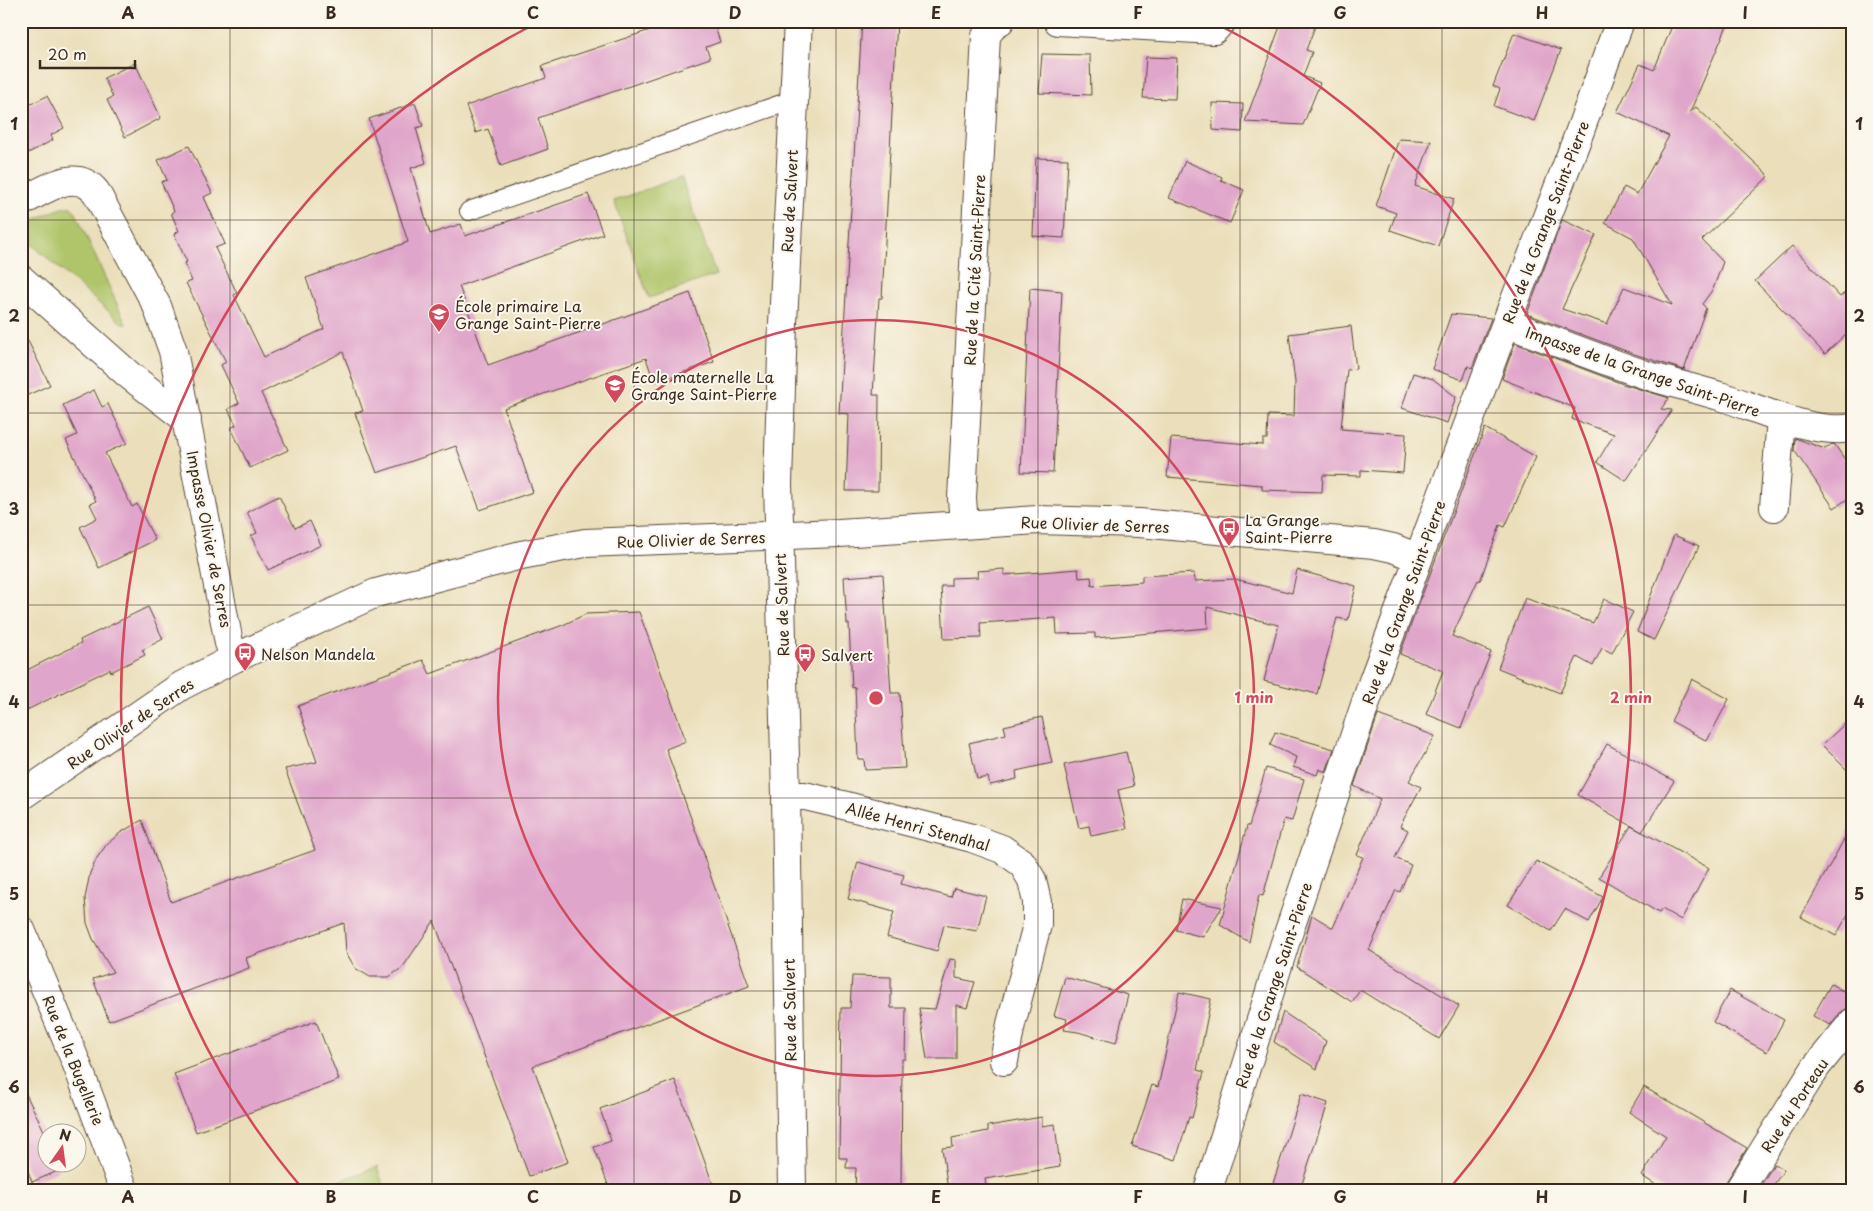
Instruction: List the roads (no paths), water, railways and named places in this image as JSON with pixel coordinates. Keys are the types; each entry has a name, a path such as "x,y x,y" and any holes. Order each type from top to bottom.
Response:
{"street":[{"name":"Rue de Salvert","path":"792,1190 786,796 778,483 793,100 798,21"},
{"name":"Rue de la Cité Saint-Pierre","path":"964,524 962,498 986,36 994,24 1000,21"},
{"path":"1058,21 1123,23 1214,30 1222,21"},
{"name":"Rue de la Grange Saint-Pierre","path":"1208,1190 1286,943 1373,681 1620,21"},
{"name":"Impasse Olivier de Serres","path":"21,202 57,184 70,180 86,183 96,192 160,312 172,351 187,420 229,643 235,658"},
{"path":"21,279 129,375 187,420"},
{"name":"Impasse de la Grange Saint-Pierre","path":"1506,323 1647,375 1724,398 1781,418 1822,428 1852,428"},
{"name":"Impasse de la Grange Saint-Pierre","path":"1774,507 1781,418"},
{"name":"Rue Olivier de Serres","path":"21,796 181,686 235,658 376,593 521,555 585,543 779,535 1038,520 1139,523 1374,544 1393,548 1418,558"},
{"name":"Allée Henri Stendhal","path":"786,796 804,796 972,838 1002,849 1022,863 1032,880 1037,902 1037,925 1011,1024 1004,1061"},
{"name":"Rue de la Bugellerie","path":"21,930 76,1062 124,1190"},
{"name":"Rue du Porteau","path":"1739,1190 1816,1068 1852,1023"}],"lane":[{"path":"469,211 793,100"}],"place":[{"name":"École primaire La Grange Saint-Pierre","path":"439,333"},
{"name":"École maternelle La Grange Saint-Pierre","path":"615,404"},
{"name":"La Grange Saint-Pierre","path":"1229,547"},
{"name":"Nelson Mandela","path":"245,672"},
{"name":"Salvert","path":"805,673"}]}
